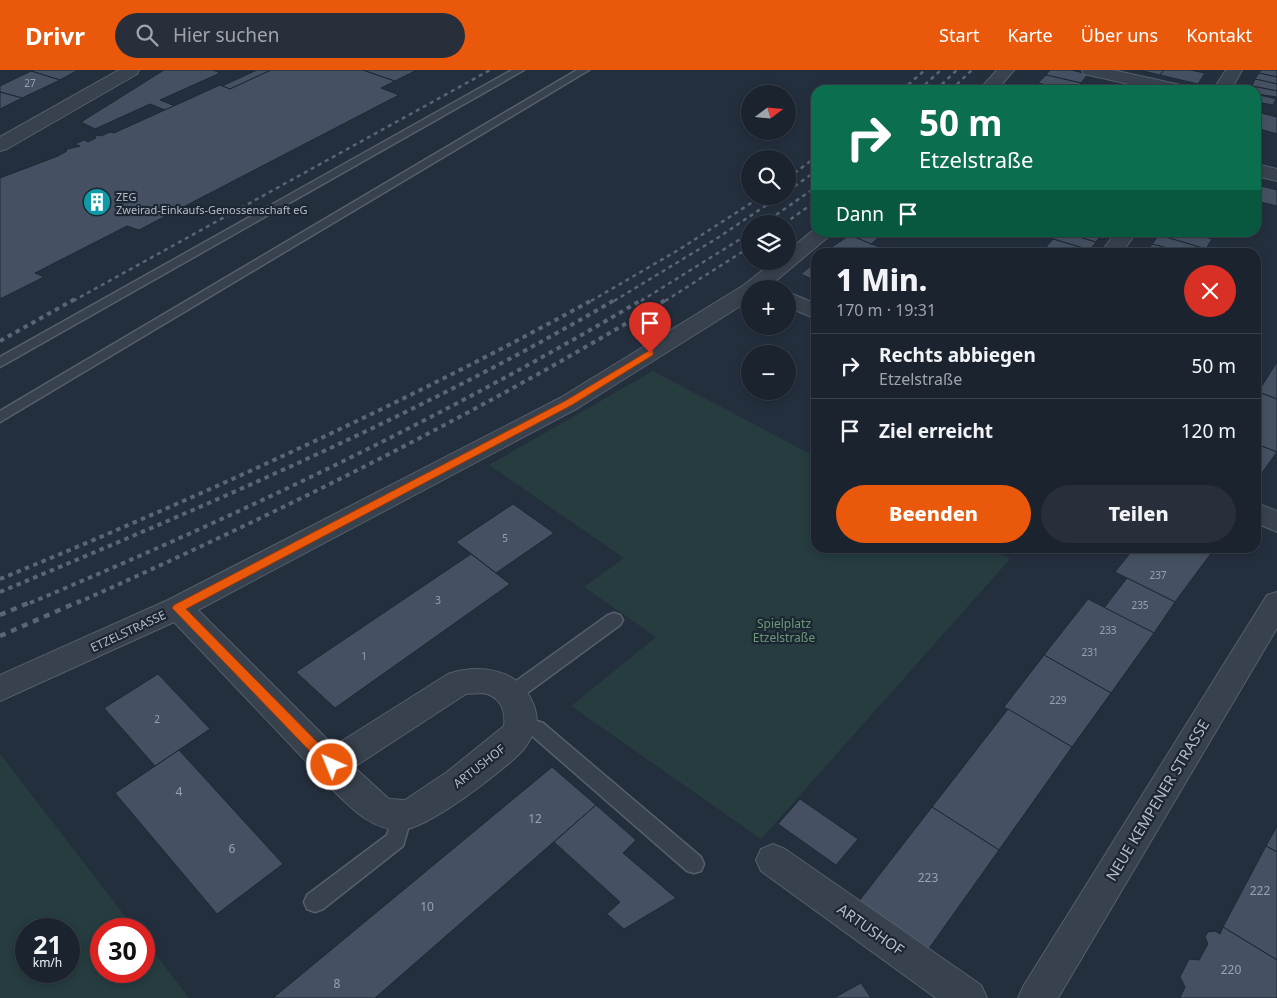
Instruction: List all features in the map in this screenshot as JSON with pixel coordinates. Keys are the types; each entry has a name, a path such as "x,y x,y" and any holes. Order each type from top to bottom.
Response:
{"street":[{"path":"0,145 131,70"},
{"path":"992,85 1006,70"},
{"path":"1090,70 1156,85"},
{"path":"1225,85 1234,70"},
{"path":"1261,171 1277,175"},
{"name":"ETZELSTRASSE","path":"766,280 818,237"},
{"path":"1114,248 1123,237"},
{"name":"ETZELSTRASSE","path":"0,690 178,608 569,403 741,297"},
{"path":"796,303 811,310"},
{"path":"1261,514 1277,522"},
{"name":"NEUE KEMPENER STRASSE","path":"1037,998 1277,603"},
{"path":"178,608 375,808 391,815 402,815"},
{"path":"332,765 459,683 479,680 497,684 512,694 520,708 522,724"},
{"name":"ARTUSHOF","path":"402,815 409,815 427,806 513,740 522,724"},
{"name":"ARTUSHOF","path":"774,860 968,998"}],"lane":[{"path":"0,363 518,70"},
{"path":"0,417 584,70"},
{"path":"512,694 614,620"},
{"path":"522,724 536,728 694,864"},
{"path":"314,902 396,840 402,815"}],"green space":[{"name":"Spielplatz Etzelstraße","path":"653,371 811,454 811,553 999,553 1010,559 761,839 571,706 656,637 584,587 624,558 489,465"},
{"path":"0,754 127,918 90,918 90,983 155,983 155,954 189,998 0,998"}],"building":[{"path":"78,70 60,80 31,71"},
{"path":"164,70 213,70 220,73 160,100 175,106 165,110 150,104 95,129 81,122"},
{"path":"257,70 271,70 230,89 222,86"},
{"name":"ZEG Zweirad-Einkaufs-Genossenschaft eG","path":"271,70 363,70 395,81 381,88 399,95 139,230 127,226 35,273 44,277 0,299 0,178 58,156 67,151 64,150 80,146 75,144 84,140 88,142 98,135 114,133 220,85 230,89"},
{"path":"363,70 417,70 395,81"},
{"path":"1050,70 1071,70 1088,74 1081,83 1046,75"},
{"path":"1139,70 1164,70 1160,75"},
{"path":"1164,70 1190,70 1205,73 1198,84 1160,75"},
{"path":"1261,70 1277,70 1277,77 1259,73"},
{"path":"31,71 60,80 22,98 0,92 0,86"},
{"path":"1259,73 1277,77 1277,84 1255,79"},
{"path":"1046,75 1081,83 1079,85 1046,85 1038,83"},
{"path":"1255,79 1277,84 1277,91 1261,88 1261,85 1252,85"},
{"path":"1261,88 1277,91 1277,97 1261,95"},
{"path":"0,92 22,98 0,109"},
{"path":"1261,95 1276,99 1273,105 1261,103"},
{"path":"1261,113 1277,117 1277,134 1261,129"},
{"path":"1261,186 1277,190 1277,206 1261,202"},
{"path":"847,237 855,237 883,248 830,248"},
{"path":"855,237 879,237 871,244"},
{"path":"1055,237 1080,237 1096,242 1092,248 1083,248 1053,239"},
{"path":"1080,237 1106,237 1104,239 1099,238 1096,242"},
{"path":"1157,237 1166,237 1203,248 1167,248 1152,244"},
{"path":"1166,237 1206,237 1212,239 1207,248"},
{"path":"1053,239 1083,248 1050,248 1046,247"},
{"path":"1152,244 1167,248 1149,248"},
{"path":"811,266 811,279 801,274"},
{"path":"1277,362 1277,399 1261,393 1261,387"},
{"path":"1261,393 1277,399 1277,452 1261,446"},
{"path":"1261,446 1277,452 1261,474"},
{"path":"513,504 554,533 496,573 456,542"},
{"path":"1130,553 1211,553 1175,602 1115,572"},
{"path":"471,554 510,584 335,708 296,672"},
{"path":"1127,578 1175,602 1154,633 1104,608"},
{"path":"1088,599 1154,633 1111,693 1044,655"},
{"path":"1044,655 1111,693 1072,747 1004,707"},
{"path":"158,674 210,729 155,766 104,708"},
{"path":"1008,709 1072,747 999,850 932,807"},
{"path":"179,750 283,864 217,914 115,793"},
{"path":"552,767 596,805 375,998 273,998"},
{"path":"800,799 858,839 836,865 778,824"},
{"path":"596,805 636,840 623,853 676,898 624,929 607,914 620,902 554,842"},
{"path":"932,807 999,850 925,954 856,905"},
{"path":"1277,826 1277,852 1266,846"},
{"path":"1266,846 1277,852 1277,960 1223,927"},
{"path":"1223,927 1277,960 1277,998 1180,998 1185,987 1180,977 1189,959 1199,960 1208,944 1205,937 1208,932 1215,931 1220,934"},
{"path":"861,983 871,998 834,998"}],"railway":[{"path":"73,301 490,70"},
{"path":"908,85 925,70"},
{"path":"924,85 941,70"},
{"path":"941,85 957,70"},
{"path":"956,85 972,70"},
{"path":"796,172 811,161"},
{"path":"796,185 811,175"},
{"path":"776,215 811,190"},
{"path":"591,301 680,249 748,205"},
{"path":"614,301 719,237 767,205"},
{"path":"796,215 811,205"},
{"path":"641,301 741,239"},
{"path":"665,301 741,253"},
{"path":"0,341 75,299"},
{"path":"0,579 151,515 301,448 449,376 594,299"},
{"path":"0,592 313,456 467,381 616,299"},
{"path":"30,603 187,535 342,462 494,383 643,299"},
{"path":"77,603 228,534 450,422 667,299"},
{"path":"0,615 33,601"},
{"path":"0,636 80,601"}],"place":[{"name":"ZEG Zweirad-Einkaufs-Genossenschaft eG","path":"97,202"}],"route":[{"path":"332,765 178,608 569,403 650,353"}]}
